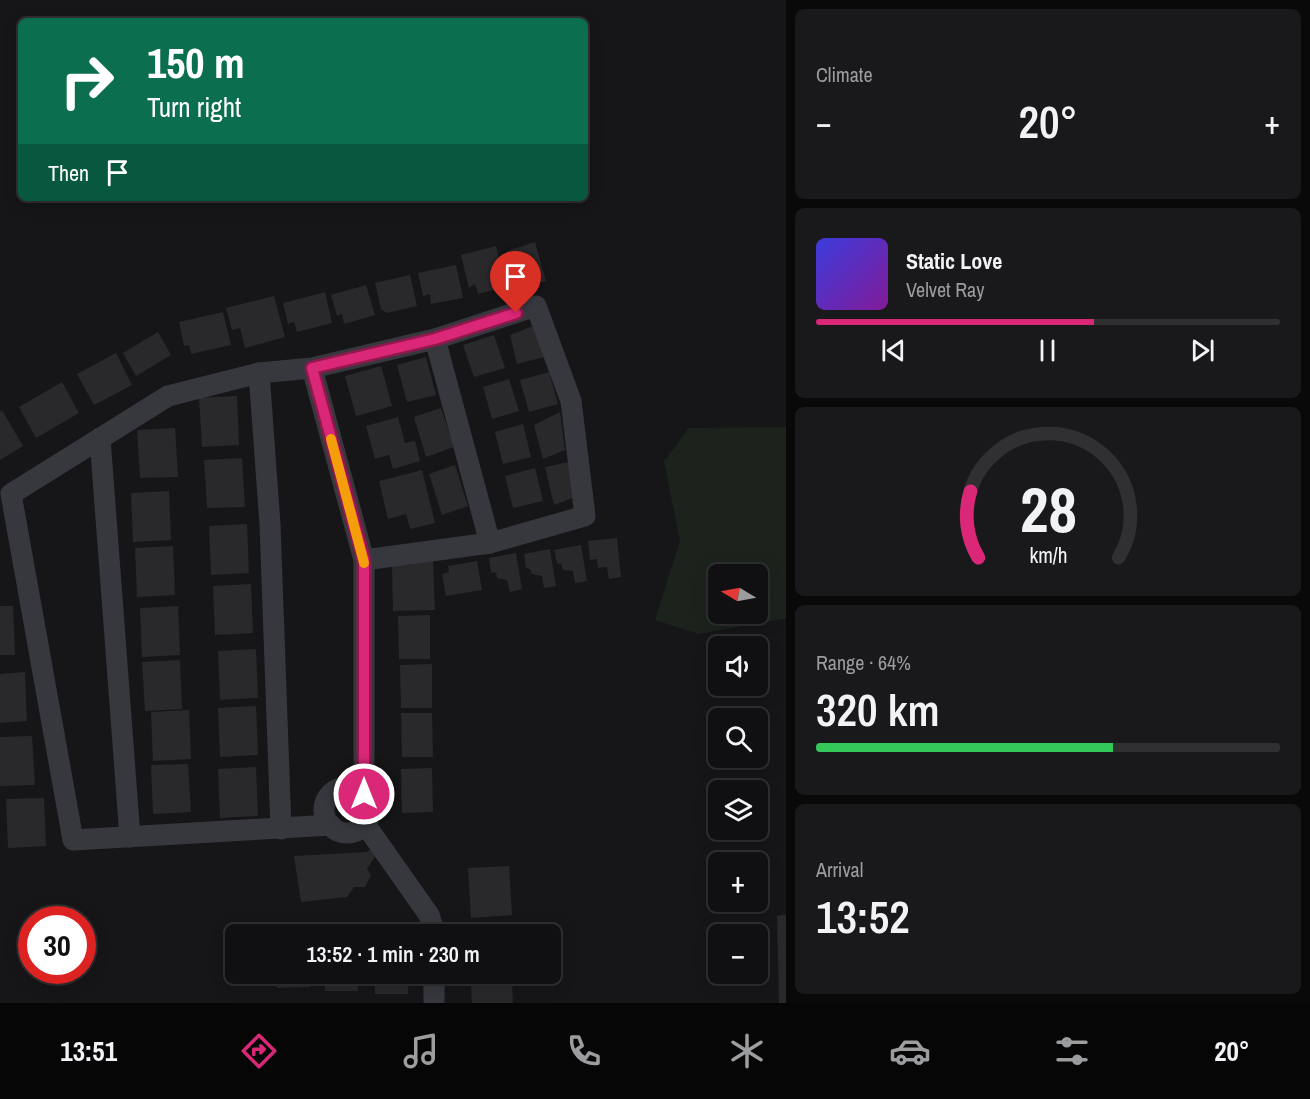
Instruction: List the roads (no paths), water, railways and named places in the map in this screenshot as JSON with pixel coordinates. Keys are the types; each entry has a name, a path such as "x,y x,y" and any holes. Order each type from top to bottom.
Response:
{"street":[{"path":"312,368 364,560 364,794 370,812 365,824 359,829 346,832 331,825 73,840 6,497 168,396 259,374 312,368 435,339 536,306 571,401 585,516 490,543 364,560"},
{"path":"435,339 490,543"},
{"path":"259,374 270,536 281,829"},
{"path":"100,438 130,837"},
{"path":"331,825 324,810 325,803 333,792 346,787 364,794"},
{"path":"365,824 429,915 432,924"},
{"path":"434,984 434,1003"}]}
